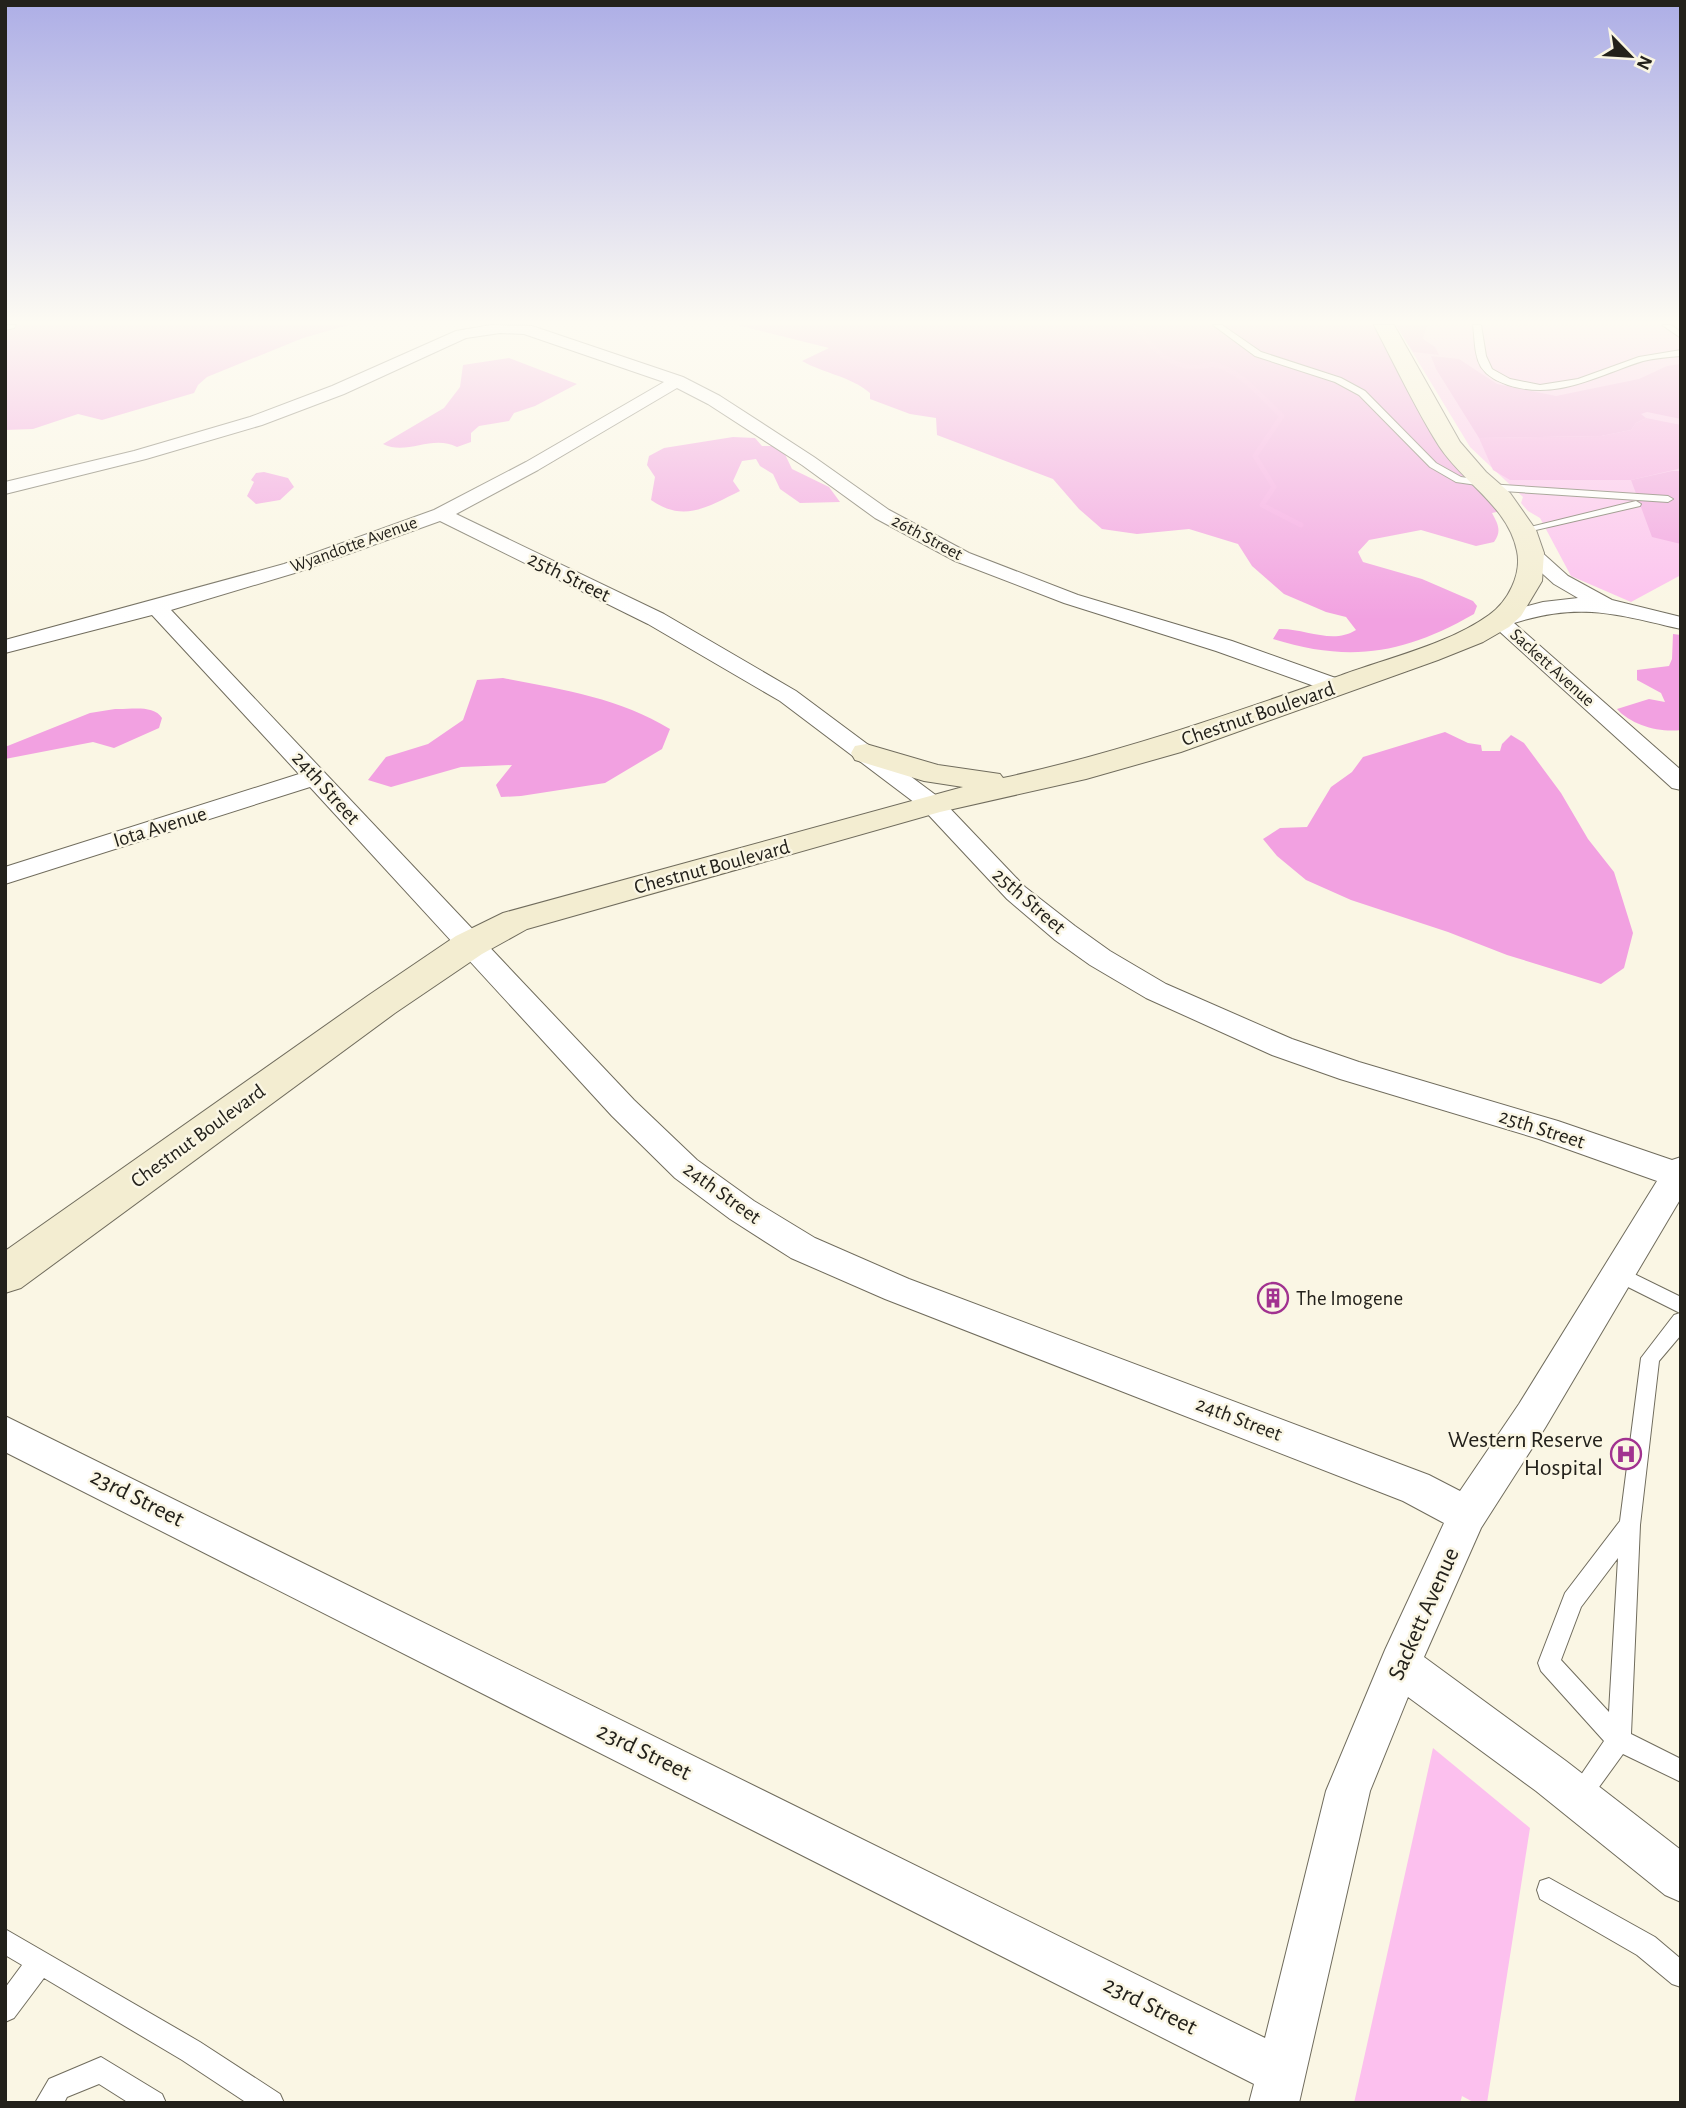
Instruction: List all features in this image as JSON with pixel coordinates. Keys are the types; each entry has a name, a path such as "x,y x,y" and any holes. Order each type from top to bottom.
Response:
{"street":[{"name":"26th Street","path":"5,488 141,455 248,423"},
{"name":"Wyandotte Avenue","path":"5,647 296,567 441,514 605,423"},
{"name":"26th Street","path":"751,423 882,514 962,557 1071,599 1224,646 1336,686"},
{"name":"Sackett Avenue","path":"1438,423 1447,439 1486,485 1501,498 1523,530 1531,553 1530,574 1525,589 1511,610 1499,621 1681,783"},
{"name":"25th Street","path":"441,514 694,639 779,690 932,803 1017,895 1100,958 1156,991 1282,1047 1350,1071 1547,1129 1679,1172"},
{"path":"1531,553 1561,580 1610,606"},
{"path":"1499,621 1570,605 1610,606 1681,623"},
{"name":"24th Street","path":"157,607 623,1108 686,1169 742,1210 803,1248 908,1293 1416,1488 1467,1515"},
{"name":"Chestnut Boulevard","path":"5,1275 382,1004 469,945 515,921 840,832 932,803 1075,772 1170,745 1428,654 1473,636 1499,621"},
{"path":"866,753 934,774 1019,784"},
{"name":"Iota Avenue","path":"5,876 315,777"},
{"name":"Sackett Avenue","path":"1277,2088 1348,1791 1400,1665 1467,1515 1679,1172"},
{"name":"23rd Street","path":"5,1433 1277,2088"},
{"path":"1400,1665 1681,1879"}],"lane":[{"path":"1392,423 1433,465 1459,480 1486,485 1668,499"},
{"path":"1523,530 1680,496"},
{"path":"1618,1274 1681,1306"},
{"path":"1578,1798 1619,1740 1630,1525 1650,1358 1681,1321"},
{"path":"1630,1525 1573,1600 1549,1663 1619,1740 1681,1771"},
{"path":"1549,1890 1646,1946 1681,1975"},
{"path":"5,1941 191,2051 271,2103"},
{"path":"5,2009 40,1962"},
{"path":"48,2103 58,2088 101,2070 153,2103"}],"shaded area":[{"path":"5,423 50,423 33,429 5,430"},
{"path":"418,423 495,423 479,426 471,433 471,442 457,447 438,443 401,448 383,444"},
{"path":"936,423 1440,423 1510,509 1492,513 1498,528 1494,542 1476,546 1421,530 1369,540 1358,552 1363,562 1422,579 1473,601 1477,606 1474,614 1448,628 1400,646 1352,652 1327,651 1273,639 1279,629 1328,636 1347,634 1356,630 1346,617 1326,612 1284,594 1252,566 1238,544 1189,529 1137,534 1102,529 1079,509 1053,479 937,435"},
{"path":"1456,423 1681,423 1681,575 1631,602 1571,576 1540,518 1528,511 1521,503 1523,497 1470,447"},
{"path":"1470,423 1636,423 1631,430 1601,436 1479,438"},
{"path":"1636,423 1681,425 1681,467 1631,480 1510,480 1493,470 1479,438 1601,436 1631,430"},
{"path":"733,437 755,438 762,446 781,446 792,469 829,487 840,502 800,503 780,489 773,474 760,466 756,459 742,461 733,481 740,491 706,507 674,511 651,500 655,477 647,465 649,456 664,448"},
{"path":"1681,471 1681,544 1652,537 1631,480"},
{"path":"264,472 288,478 294,487 280,500 256,504 247,496 254,482 251,480 256,473"},
{"path":"1673,634 1681,635 1681,730 1646,727 1617,709 1649,699 1665,702 1661,693 1637,680 1637,670 1669,666 1672,659"},
{"path":"503,678 610,702 651,718 670,729 662,749 605,783 501,797 496,785 512,765 461,767 391,787 368,780 386,757 428,744 463,720 477,680"},
{"path":"115,709 153,711 162,718 159,728 114,748 93,742 5,759 5,747 90,713"},
{"path":"1445,732 1468,743 1481,745 1482,751 1500,751 1502,744 1511,735 1524,743 1561,793 1588,839 1614,872 1633,933 1624,968 1601,984 1507,955 1351,900 1306,880 1277,856 1263,839 1280,828 1307,827 1331,787 1352,772 1363,757"},
{"path":"1433,1748 1530,1828 1487,2103 1475,2103 1462,2096 1460,2103 1354,2103"}],"waterway":[{"path":"1277,423 1255,456 1274,487 1262,505 1301,525"}],"place":[{"name":"The Imogene","path":"1273,1298"},
{"name":"Western Reserve Hospital","path":"1626,1454"}]}
